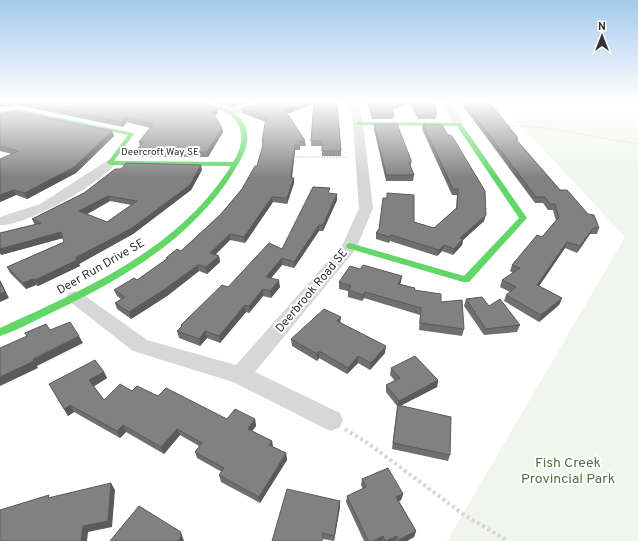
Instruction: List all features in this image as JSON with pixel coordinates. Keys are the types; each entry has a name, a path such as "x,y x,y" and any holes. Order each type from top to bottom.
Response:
{"street":[{"name":"Deercroft Way SE","path":"99,127 131,134 110,163"},
{"name":"Deer Run Drive SE","path":"0,332 75,297 144,258 189,224 222,188 244,147 242,127"},
{"name":"Deerbrook Road SE","path":"240,375 350,246 366,208 358,127"},
{"path":"350,246 466,280 524,218 461,127"},
{"path":"2,221 45,207 98,174 110,163"},
{"name":"Deercroft Way SE","path":"110,163 235,164"},
{"path":"75,297 140,346 240,375 331,420"}],"path":[{"path":"534,127 638,144"},
{"path":"291,157 362,157"},
{"path":"331,420 370,444 463,514 508,541"}],"green space":[{"name":"Fish Creek Provincial Park","path":"523,127 638,127 638,541 447,541 625,237"}],"building":[{"path":"0,127 94,127 112,131 74,167 25,193 13,190 0,195 0,159 19,151 0,146"},
{"path":"150,127 222,128 207,152 135,152 143,142 139,142"},
{"path":"264,127 296,127 305,141 300,141 300,145 295,145 291,178 294,178 287,198 272,197 244,237 230,234 210,253 219,256 206,267 198,265 165,289 129,312 115,303 125,297 114,290 134,278 137,280 168,258 166,258 177,249 181,251 221,214 242,189 255,166 257,166 264,141 262,141"},
{"path":"312,127 339,127 341,151 322,151 322,141 311,141"},
{"path":"375,127 398,127 411,160 411,163 409,163 414,175 386,175"},
{"path":"424,127 443,127 447,134 452,136 485,191 486,215 460,238 463,239 454,249 444,245 439,250 391,235 390,237 376,233 379,229 383,198 387,198 387,193 414,195 414,222 434,228 457,208 458,189 453,189"},
{"path":"483,127 509,127 518,138 515,138 560,190 567,190 588,214 594,215 599,228 593,228 580,246 567,242 537,285 562,298 541,315 506,295 516,287 502,280 520,268 512,265 537,235 542,237 559,217 555,204 550,204 545,197 536,197"},
{"path":"126,163 201,165 190,185 132,228 75,258 77,260 35,280 33,279 23,283 7,267 64,242 61,232 0,249 0,233 41,223 32,219 84,193 115,169 121,169","holes":["108,196 137,201 107,222 79,211"]},
{"path":"313,187 330,188 328,193 337,194 323,225 319,225 294,262 282,258 266,277 279,280 270,291 263,289 249,306 245,305 219,336 205,331 199,339 177,331 182,326 181,325 222,285 228,287 269,243 282,249"},
{"path":"363,265 402,276 398,284 415,288 414,290 441,294 441,302 462,300 464,329 420,323 421,308 365,292 363,295 348,290 351,286 339,282 350,266 360,269"},
{"path":"0,281 5,292 0,294"},
{"path":"482,297 489,306 500,299 520,325 486,329 466,299"},
{"path":"324,309 341,317 337,321 386,346 371,363 358,356 348,368 319,351 317,354 291,339"},
{"path":"70,322 79,336 33,359 34,361 0,377 0,348 27,336 25,333 46,324 50,330"},
{"path":"415,356 438,380 399,401 386,385 400,378 391,368"},
{"path":"95,360 104,372 89,380 104,400 120,384 132,391 137,386 158,396 166,388 227,419 235,409 255,419 248,429 272,441 269,445 286,453 259,497 219,475 224,468 195,452 202,443 177,429 161,447 123,425 117,431 70,405 64,409 49,384"},
{"path":"398,405 451,417 450,455 393,443"},
{"path":"388,468 403,494 396,497 416,531 399,540 397,536 385,541 383,536 373,541 368,541 347,496 366,487 362,479"},
{"path":"111,483 108,521 83,526 81,541 0,541 0,510 49,495 48,498"},
{"path":"287,489 340,501 334,536 323,533 322,541 272,541"},
{"path":"139,506 181,532 180,534 182,535 178,541 110,541"}],"traffic: fast":[{"path":"99,127 131,134 110,163 235,164"},
{"path":"0,332 70,300 104,282 137,262 168,240 196,215 221,186 242,153 244,142 242,127"},
{"path":"350,246 466,280 523,218 461,127"}]}
